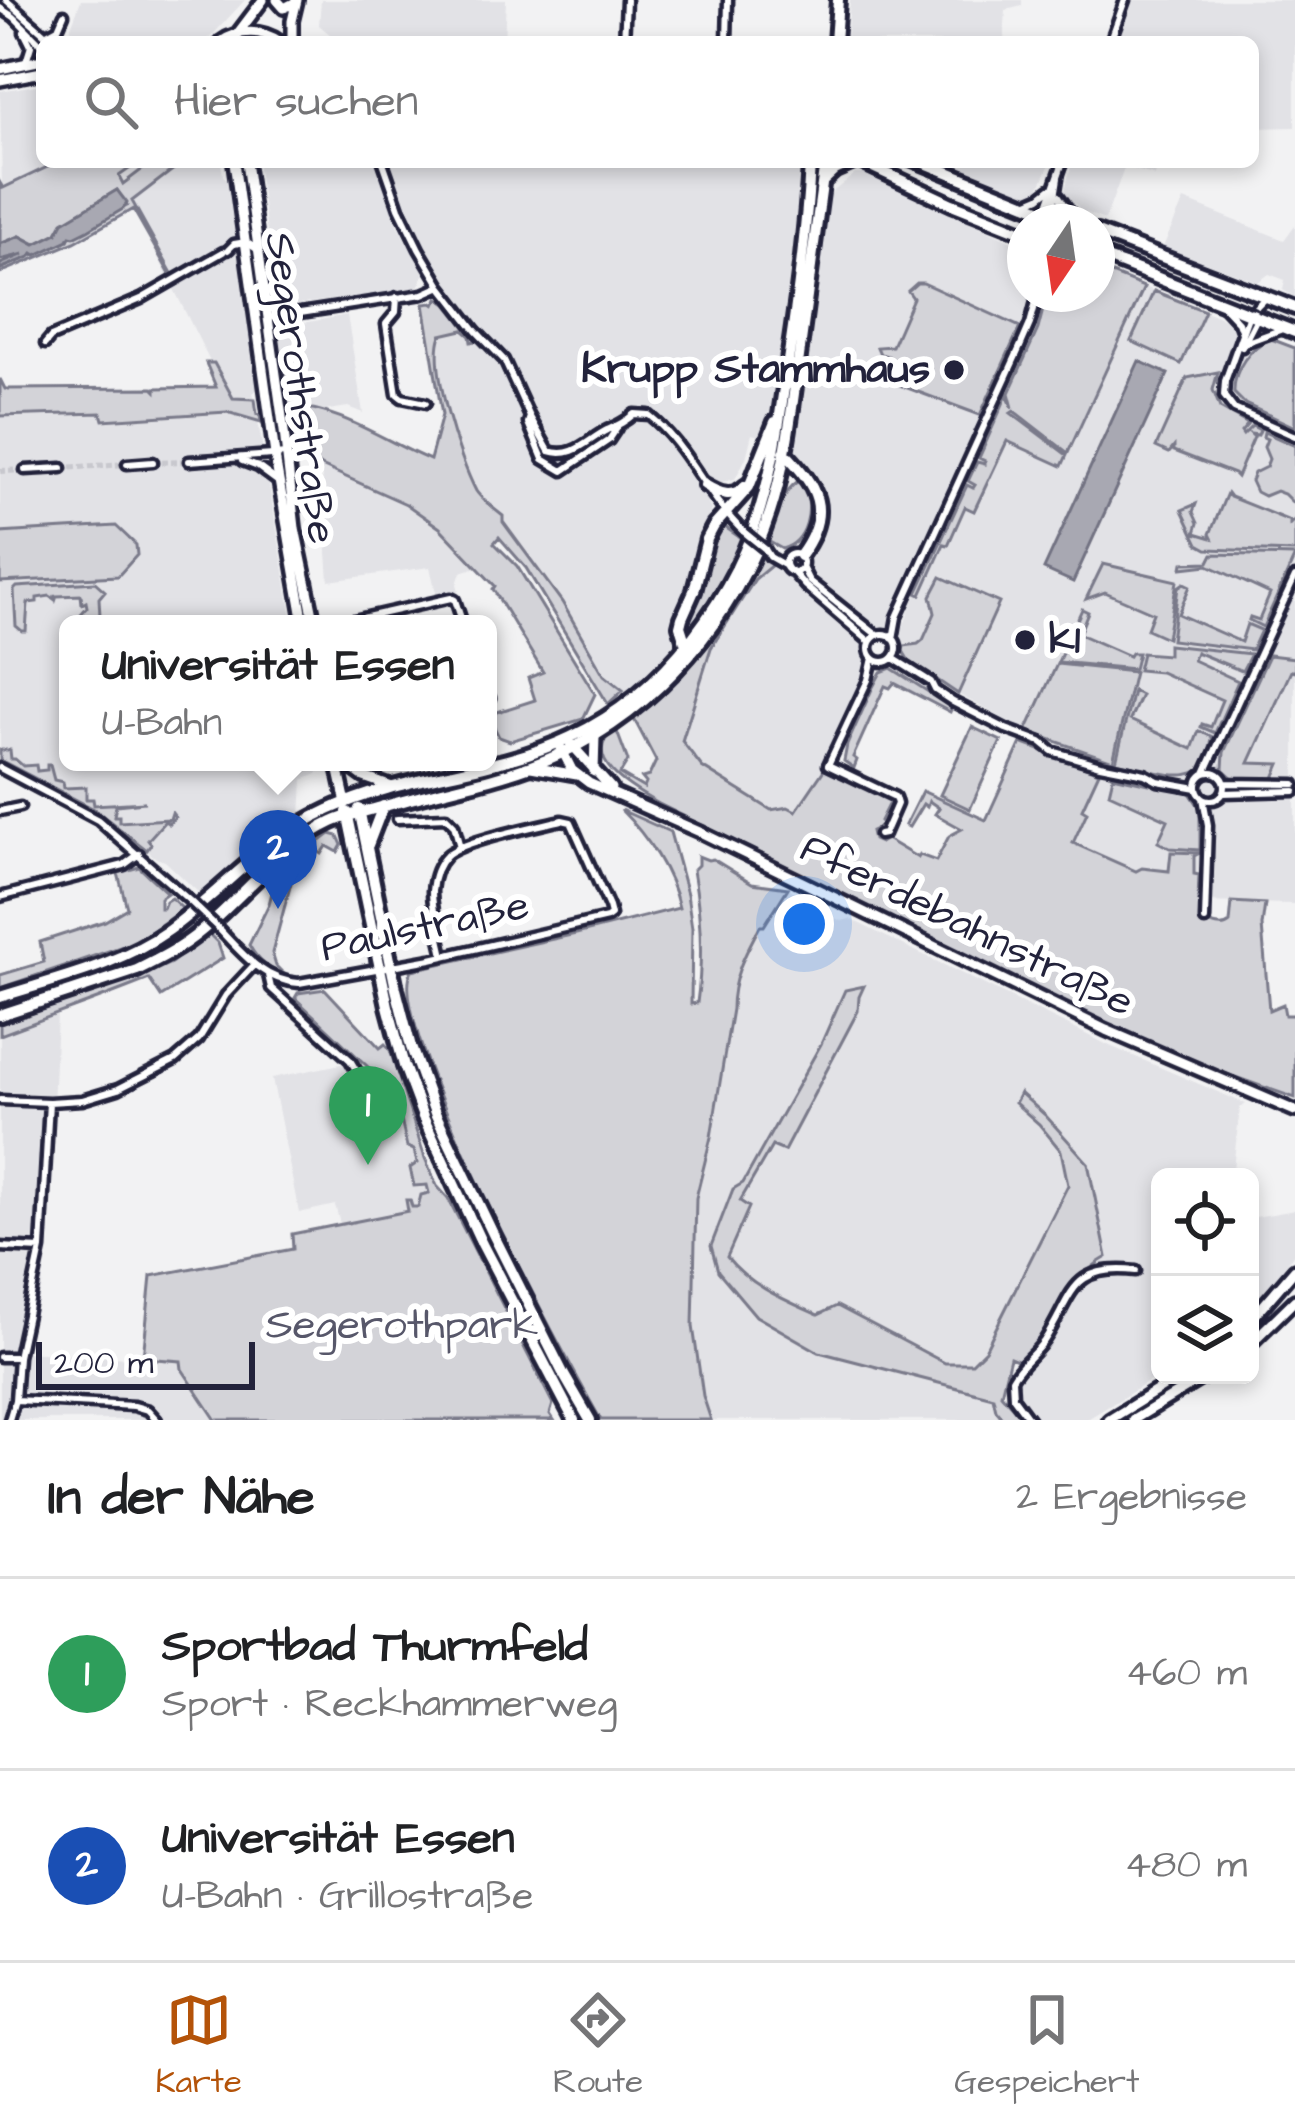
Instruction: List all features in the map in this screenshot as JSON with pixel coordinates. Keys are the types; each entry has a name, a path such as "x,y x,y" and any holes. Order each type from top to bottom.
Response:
{"main road":[{"path":"233,36 263,0"},
{"path":"277,0 284,8 297,1"},
{"path":"834,36 838,0"},
{"path":"293,36 297,1"},
{"path":"0,69 36,61"},
{"path":"0,80 36,73"},
{"name":"Segerothstraße","path":"235,168 262,319"},
{"name":"Segerothstraße","path":"247,168 262,319 307,615"},
{"path":"0,997 151,942 269,844 303,823 531,767 639,693 686,645 724,592 764,497 804,254 809,168"},
{"path":"497,764 596,736 622,718 666,680 716,620 750,562 776,492 784,452 824,168"},
{"path":"823,181 840,168"},
{"path":"871,168 1007,226"},
{"path":"938,168 1026,203"},
{"path":"1115,239 1295,308"},
{"path":"1115,261 1291,330"},
{"path":"686,645 680,626 707,539 753,480 781,409"},
{"path":"784,452 802,468 817,496 811,538 797,560"},
{"name":"Segerothstraße","path":"281,455 279,483 306,615"},
{"path":"776,492 793,476 809,480"},
{"path":"705,485 728,495 739,493 753,480"},
{"path":"594,772 596,736"},
{"path":"566,746 577,775"},
{"name":"Pferdebahnstraße","path":"566,746 615,792"},
{"name":"Pferdebahnstraße","path":"531,767 577,775 615,792 1106,1030 1295,1111"},
{"path":"340,771 368,848 397,1041 423,1117 574,1420"},
{"path":"349,771 352,808 386,966 435,1112 590,1420"},
{"path":"358,771 392,788"},
{"path":"0,1015 137,970 200,932 292,848 352,808 392,788 467,771"},
{"path":"368,848 382,806"},
{"path":"1259,1311 1295,1269"},
{"path":"1259,1336 1290,1307"},
{"path":"1109,1420 1167,1384"},
{"path":"1133,1420 1192,1384"},
{"path":"563,1403 578,1401"}],"street":[{"path":"6,0 47,36"},
{"path":"624,36 626,0"},
{"path":"727,36 728,0"},
{"path":"1112,36 1125,0"},
{"path":"0,8 36,39"},
{"path":"45,34 58,28 64,14"},
{"path":"20,23 31,46 26,62"},
{"path":"385,168 406,224 441,286 504,360 547,448 558,454 582,448 617,428"},
{"path":"1051,204 1061,168"},
{"path":"1026,203 1055,189"},
{"path":"1055,189 1064,204"},
{"path":"248,259 228,250 245,242 258,250"},
{"path":"45,344 51,337 141,299 224,252"},
{"path":"262,319 397,298 441,286"},
{"path":"1266,296 1242,332 1225,381 1227,402 1295,436"},
{"path":"397,298 396,312 386,324 398,394 425,403"},
{"path":"1221,303 1242,332"},
{"path":"868,680 897,650 893,638 897,617 1032,312"},
{"path":"1237,352 1253,315"},
{"path":"1244,344 1291,330"},
{"path":"530,417 543,459 563,471 609,440 634,414 649,415 670,436 724,513 870,642"},
{"path":"189,461 281,455"},
{"path":"232,459 258,467 279,483"},
{"path":"127,464 153,462"},
{"path":"25,470 62,467"},
{"path":"765,549 797,560 809,580 880,634 893,638"},
{"path":"789,568 797,560"},
{"path":"789,568 797,560"},
{"path":"1208,824 1198,780 1210,772 1295,577"},
{"path":"388,615 451,598 460,615"},
{"path":"883,662 869,652 870,642 897,617"},
{"path":"873,658 868,680 828,765 896,797 897,806 884,834 879,835"},
{"path":"893,658 953,702 1042,742 1052,751 1197,788"},
{"name":"Paulstraße","path":"0,768 112,830 254,965 290,983 444,956 610,916 574,825 566,820 460,848"},
{"path":"1210,772 1225,783 1295,788"},
{"path":"1223,793 1225,783"},
{"path":"1205,920 1208,824 1214,800 1223,793 1295,788"},
{"path":"1203,798 1214,800"},
{"path":"0,812 20,808"},
{"path":"397,819 446,817 454,825 460,848 440,864 433,890 444,956"},
{"path":"0,897 124,866 139,854"},
{"path":"0,1100 49,1102 102,1095 175,1060 199,1039 226,995 254,965"},
{"path":"268,976 271,988 350,1060 368,1088"},
{"path":"286,1001 290,983"},
{"path":"9,1420 41,1249 49,1102"},
{"path":"0,1247 41,1249"},
{"path":"1032,1420 1012,1394 1012,1378 1042,1343 1074,1288 1101,1270 1136,1271"},
{"path":"0,1357 18,1358"},
{"path":"15,1400 134,1406 148,1410 157,1420"}],"shaded area":[{"path":"81,0 245,0 212,36 72,36"},
{"path":"321,0 506,0 504,36 332,36 319,25"},
{"path":"850,0 1022,0 1022,6 1006,10 1004,36 847,36"},
{"path":"1124,0 1295,0 1295,127 1259,128 1259,36 1112,36"},
{"path":"36,85 36,168 45,168 2,188 0,91"},
{"path":"114,168 222,168 230,181 261,387 253,393 255,399 227,396"},
{"path":"258,168 378,168 397,224 424,273 420,285 281,307"},
{"path":"390,168 798,168 797,253 778,385 762,437 752,434 735,479 705,494 711,510 676,617 675,645 625,694 604,675 562,602 503,516 474,492 449,422 437,348 441,335 449,331 463,330 475,340 464,326 472,320 405,211"},
{"path":"943,168 1048,168 1029,203"},
{"path":"1070,168 1124,168 1111,204 1075,204 1067,196"},
{"path":"1131,168 1157,168 1155,176"},
{"path":"855,174 864,174 1007,239 1007,312 1032,312 897,617 876,633 810,573 825,502 815,474 792,448 830,194"},
{"path":"117,190 127,203 123,209 68,240 0,269 0,264 24,254 0,260 0,244 20,236 35,244"},
{"path":"1184,200 1284,240 1295,225 1295,297 1283,290 1285,280 1269,274 1258,282 1163,247"},
{"path":"1115,275 1295,347 1295,519 1290,524 1289,520 1211,533 1211,538 1197,533 1208,550 1295,552 1295,904 1198,902 1062,841 1100,758 1026,731 958,694 997,609 933,595 935,613 923,640 903,647 901,633 910,608 964,489 918,593 965,507 974,511 1007,441 1061,465 1066,454 1011,414 979,458 986,461 977,463 968,481 974,488 966,485 1041,312 1038,329 1009,393 1068,452 1143,287"},
{"path":"347,315 363,413 348,407 322,411 290,406 281,327"},
{"path":"1139,361 1168,374 1073,582 1044,569"},
{"path":"227,412 258,422 292,615 59,615 59,771 318,771 303,780 301,816 255,846 200,894 165,861 95,809 0,760 0,416 102,413 104,420"},
{"path":"321,466 406,503 440,528 477,567 461,572 459,591 437,597 430,567 329,581"},
{"path":"772,565 860,640 869,658 866,679 826,767 797,812 788,807 771,810 702,768 682,742 711,648 755,579"},
{"path":"788,888 841,921 850,919 1110,1046 1246,1104 1240,1108 1233,1168 1151,1168 1151,1380 1086,1420 1034,1420 1017,1403 1010,1384 1039,1348 1091,1265 1107,1256 1088,1163 1046,1116 1016,1104 1061,1151 1068,1185 985,1350 972,1363 945,1363 838,1307 818,1316 770,1294 727,1257 749,1207 740,1202 773,1145 784,1151 858,1011 859,997 845,990 821,1044 743,1183 733,1189 711,1246 819,1352 994,1397 996,1409 1014,1420 711,1420 693,1326 696,1198 711,1137 732,988 742,960"},
{"path":"57,1013 47,1251 23,1352 181,1361 182,1370 216,1420 0,1420 0,1035"},
{"path":"341,1064 383,1086 387,1105 401,1120 407,1147 414,1150 414,1185 428,1185 429,1194 418,1207 406,1201 409,1210 340,1224 335,1205 299,1213 272,1078"},
{"path":"1295,1210 1295,1252 1259,1298 1259,1276 1259,1216"}],"green space":[{"path":"45,168 130,168 119,176 123,184 144,168 175,168 132,201 173,275 133,209 75,242 0,273 127,206 117,190 36,244 20,236 0,244 0,183 3,188"},
{"path":"1115,275 1144,287 1068,453 1011,413 1067,455 1062,466 1007,441 974,511 965,507 921,595 917,593 967,485 975,485 968,481 977,462 985,464 979,458 1007,395 1013,408 1009,393 1042,312 1115,312"},
{"path":"917,283 1020,327 980,415 884,376 888,356 877,347 892,346 913,298 908,291"},
{"path":"1154,291 1205,311 1181,364 1131,341"},
{"path":"438,298 447,304 476,341 471,342 463,330 441,335 438,350 448,413 476,491 503,516 562,602 604,675 623,690 608,704 526,568 499,537 494,543 517,566 595,694 583,719 510,741 497,733 497,712 535,700 528,678 543,672 495,586 440,528 406,504 295,454 296,422 290,406 344,419 430,460 442,415 424,304 435,305"},
{"path":"1271,339 1295,348 1295,427 1245,404 1234,393 1244,360"},
{"path":"206,363 214,363 233,398 255,399 261,422 227,412 103,420 101,413 0,416 0,379 5,389 216,387"},
{"path":"1218,372 1213,390 1220,408 1248,424 1243,435 1252,426 1260,430 1258,435 1251,434 1254,437 1237,477 1174,451 1174,447 1169,453 1156,447 1187,378"},
{"path":"1264,432 1295,446 1295,505 1276,491 1264,496 1256,492 1251,481 1269,459"},
{"path":"797,482 805,486 807,495 806,524 798,539 782,549 766,540 786,494"},
{"path":"1227,493 1290,524 1295,519 1295,552 1207,549 1198,544 1182,510 1196,504 1195,533 1212,538"},
{"path":"722,525 742,539 711,600 686,628 708,547"},
{"path":"116,526 136,545 137,555 118,576 0,582 0,533"},
{"path":"1213,554 1295,556 1263,627 1249,620 1259,620 1270,594 1208,565 1182,568 1183,563 1209,562"},
{"path":"761,555 772,565 755,579 711,648 682,741 702,767 771,810 788,807 796,811 826,767 893,799 880,821 884,825 871,831 873,840 886,839 918,858 936,861 949,836 962,829 935,814 939,808 929,801 909,827 905,825 922,791 986,820 1021,743 1099,772 1073,843 1136,871 1169,871 1171,852 1200,853 1194,856 1198,901 1204,903 1204,921 1214,925 1230,923 1232,902 1265,904 1262,926 1269,1010 1283,1004 1285,1015 1295,1015 1295,1098 1204,1066 1074,1008 659,804 613,772 602,751 616,729 628,761 620,774 644,788 642,778 649,776 656,761 633,717 706,642"},
{"path":"1103,564 1177,581 1167,638 1147,629 1153,613 1105,592 1086,599"},
{"path":"941,577 999,603 958,694 909,661 903,651 904,646 923,640 935,613 931,596"},
{"path":"95,582 105,591 99,598 100,615 81,615 87,607 81,595 37,598 28,603 26,631 22,631 16,626 17,587"},
{"path":"1190,586 1178,614 1241,642 1247,624 1261,630 1252,650 1171,640 1178,587"},
{"path":"1082,609 1088,612 1079,634 1129,656 1138,653 1134,669 1058,662"},
{"path":"1168,645 1251,654 1242,671 1196,652 1193,660 1238,681 1215,733 1201,727 1211,727 1222,700 1160,672 1138,670 1142,653 1168,655"},
{"path":"1269,655 1295,658 1295,672 1291,671 1249,763 1280,764 1273,780 1234,779 1223,769 1224,752"},
{"path":"1057,664 1134,672 1113,761 1026,731"},
{"path":"891,668 952,707 950,712 894,683 885,686 853,757 857,760 854,768 844,761 847,745 881,672"},
{"path":"1133,691 1141,695 1130,720 1192,749 1199,731 1213,737 1205,763 1196,772 1162,773 1116,762"},
{"path":"972,727 1001,741 970,809 940,795"},
{"path":"0,750 10,750 11,759 23,766 36,765 37,771 50,765 54,780 63,782 64,788 86,787 86,799 93,799 94,805 145,802 116,805 114,816 119,816 119,822 170,819 172,813 175,817 148,840 147,850 94,809 0,760"},
{"path":"1113,776 1190,793 1200,808 1200,850 1170,848 1158,842 1168,820 1109,793"},
{"name":"Segerothpark","path":"621,810 670,832 692,928 691,1004 697,1003 700,970 693,870 698,856 713,859 752,883 788,888 760,926 734,986 711,1137 696,1198 693,1326 711,1420 601,1420 552,1331 449,1119 410,1001 412,970 679,908 657,855"},
{"path":"301,829 175,943 149,959 0,1010 0,1000 120,961"},
{"path":"330,834 338,836 342,845 338,852 327,846 322,854 316,850 297,861 272,953 285,975 264,964 249,945 277,874"},
{"path":"139,867 167,893 160,898 160,908 171,898 183,909 138,941 0,988 0,975 44,962 40,942 105,921 127,908 118,873"},
{"path":"209,934 223,958 161,997 149,979 0,1035 0,1024 146,974 171,963"},
{"path":"864,986 858,1011 784,1151 772,1146 740,1201 749,1207 727,1257 757,1284 818,1315 837,1306 945,1363 972,1363 985,1350 1068,1185 1061,1151 1015,1103 1020,1093 1088,1163 1107,1257 1081,1278 1022,1362 1010,1357 1001,1394 1024,1420 1004,1420 993,1397 819,1352 756,1316 718,1271 711,1246 733,1189 743,1183 821,1044 845,990"},
{"name":"Segerothpark","path":"325,989 380,1048 385,1044 390,1050 437,1186 448,1198 553,1404 550,1414 554,1420 216,1420 181,1361 143,1358 151,1276 293,1249 292,1234 408,1211 406,1200 418,1207 421,1195 429,1193 427,1185 414,1186 410,1168 417,1163 414,1150 407,1147 401,1120 387,1105 385,1083 295,998 298,993"}],"tunnel":[{"path":"153,462 189,461"},
{"path":"62,468 127,464"},
{"path":"0,471 25,470"}],"tram line":[{"path":"913,168 1007,206"},
{"path":"1115,255 1295,324"}],"place":[{"name":"Krupp Stammhaus","path":"954,370"},
{"name":"k1","path":"1025,640"},
{"name":"Universität Essen","path":"278,909"},
{"name":"Sportbad Thurmfeld","path":"368,1165"}]}
